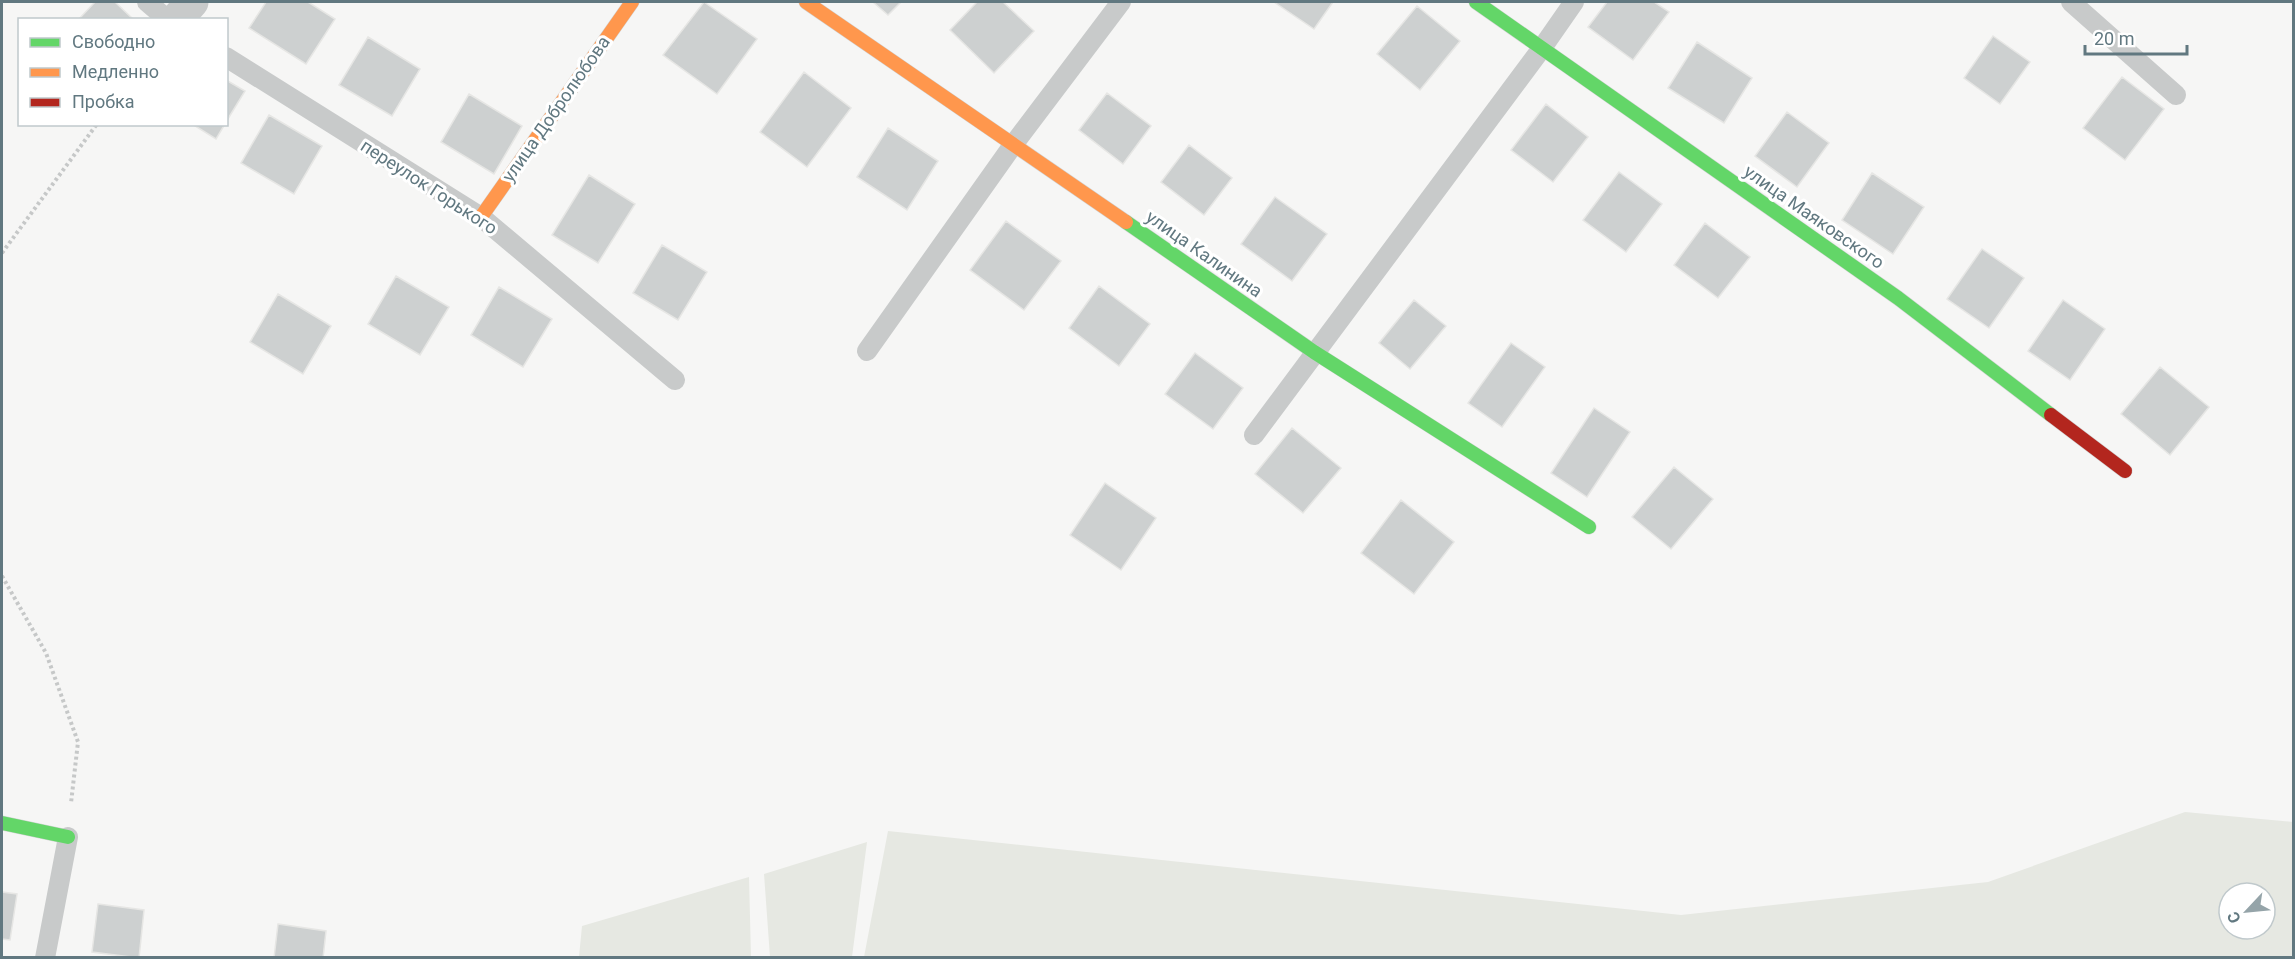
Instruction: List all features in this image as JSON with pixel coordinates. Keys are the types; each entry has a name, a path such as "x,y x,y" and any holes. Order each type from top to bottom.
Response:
{"street":[{"path":"178,18 192,2"},
{"name":"улица Добролюбова","path":"481,217 632,2"},
{"name":"улица Калинина","path":"806,2 1314,352 1589,527"},
{"name":"улица Маяковского","path":"1476,2 1898,298 2125,471"},
{"path":"2,823 68,837"}],"lane":[{"path":"147,2 166,18"},
{"path":"867,351 1013,145 1121,2"},
{"path":"1254,435 1574,2"},
{"path":"2071,2 2176,95"},
{"name":"переулок Горького","path":"228,58 481,217 675,380"},
{"path":"45,957 68,837"}],"path":[{"path":"2,253 96,126"},
{"path":"2,576 46,653 78,742 68,837"}],"shaded area":[{"path":"2185,812 2293,822 2293,957 864,957 888,831 1681,915 1988,882"},
{"path":"867,842 852,957 770,957 764,874"},
{"path":"749,877 751,957 579,957 582,926"}],"building":[{"path":"95,2 115,2 132,18 80,18"},
{"path":"266,2 308,2 335,19 306,64 249,28"},
{"path":"704,2 757,39 717,94 663,55"},
{"path":"873,2 901,2 888,15"},
{"path":"977,2 1003,2 1034,31 994,73 950,30"},
{"path":"1274,2 1333,2 1314,29"},
{"path":"1607,2 1654,2 1669,12 1633,60 1588,27"},
{"path":"1417,6 1460,41 1420,90 1377,54"},
{"path":"1993,36 2030,62 2000,104 1964,78"},
{"path":"368,37 420,69 392,116 339,85"},
{"path":"1697,42 1752,78 1724,123 1668,88"},
{"path":"804,72 851,108 807,167 760,132"},
{"path":"2122,77 2164,109 2125,160 2083,128"},
{"path":"228,81 245,91 228,119"},
{"path":"1107,93 1151,126 1123,164 1079,130"},
{"path":"469,94 522,126 494,174 441,142"},
{"path":"1546,104 1588,137 1553,182 1511,150"},
{"path":"1787,112 1829,143 1797,187 1755,156"},
{"path":"269,115 322,146 294,194 241,163"},
{"path":"195,126 224,126 216,139"},
{"path":"888,128 938,161 907,210 857,177"},
{"path":"1189,145 1232,178 1204,215 1161,182"},
{"path":"1619,172 1662,204 1626,252 1583,220"},
{"path":"1872,173 1924,207 1893,254 1842,220"},
{"path":"589,175 635,204 598,263 552,235"},
{"path":"1275,197 1327,234 1292,281 1241,244"},
{"path":"1006,221 1061,261 1024,310 970,270"},
{"path":"1705,223 1750,257 1718,298 1674,265"},
{"path":"662,245 707,272 678,320 633,293"},
{"path":"1982,249 2024,278 1989,328 1947,299"},
{"path":"396,276 449,307 420,355 368,324"},
{"path":"1099,286 1150,324 1119,366 1069,328"},
{"path":"499,287 552,319 523,367 471,335"},
{"path":"278,294 331,326 303,374 250,342"},
{"path":"1414,300 1446,326 1410,369 1379,343"},
{"path":"2063,300 2105,329 2070,380 2028,351"},
{"path":"1511,343 1545,367 1502,427 1468,403"},
{"path":"1195,353 1243,388 1213,429 1165,394"},
{"path":"2160,367 2209,407 2170,455 2121,414"},
{"path":"1594,408 1630,432 1587,497 1551,473"},
{"path":"1292,428 1341,468 1303,513 1255,474"},
{"path":"1674,467 1713,499 1671,549 1632,517"},
{"path":"1105,483 1156,518 1121,570 1070,535"},
{"path":"1401,500 1454,542 1414,594 1361,553"},
{"path":"2,892 17,894 10,940 2,939"},
{"path":"98,904 144,910 139,958 92,952"},
{"path":"278,924 326,931 323,958 274,958"}],"traffic: fast":[{"path":"1476,2 1898,298 2051,415"},
{"path":"1126,222 1314,352 1589,527"},
{"path":"2,823 68,837"}],"traffic: slow":[{"path":"481,217 632,2"},
{"path":"806,2 1126,222"}],"traffic: jam":[{"path":"2051,415 2125,471"}]}
